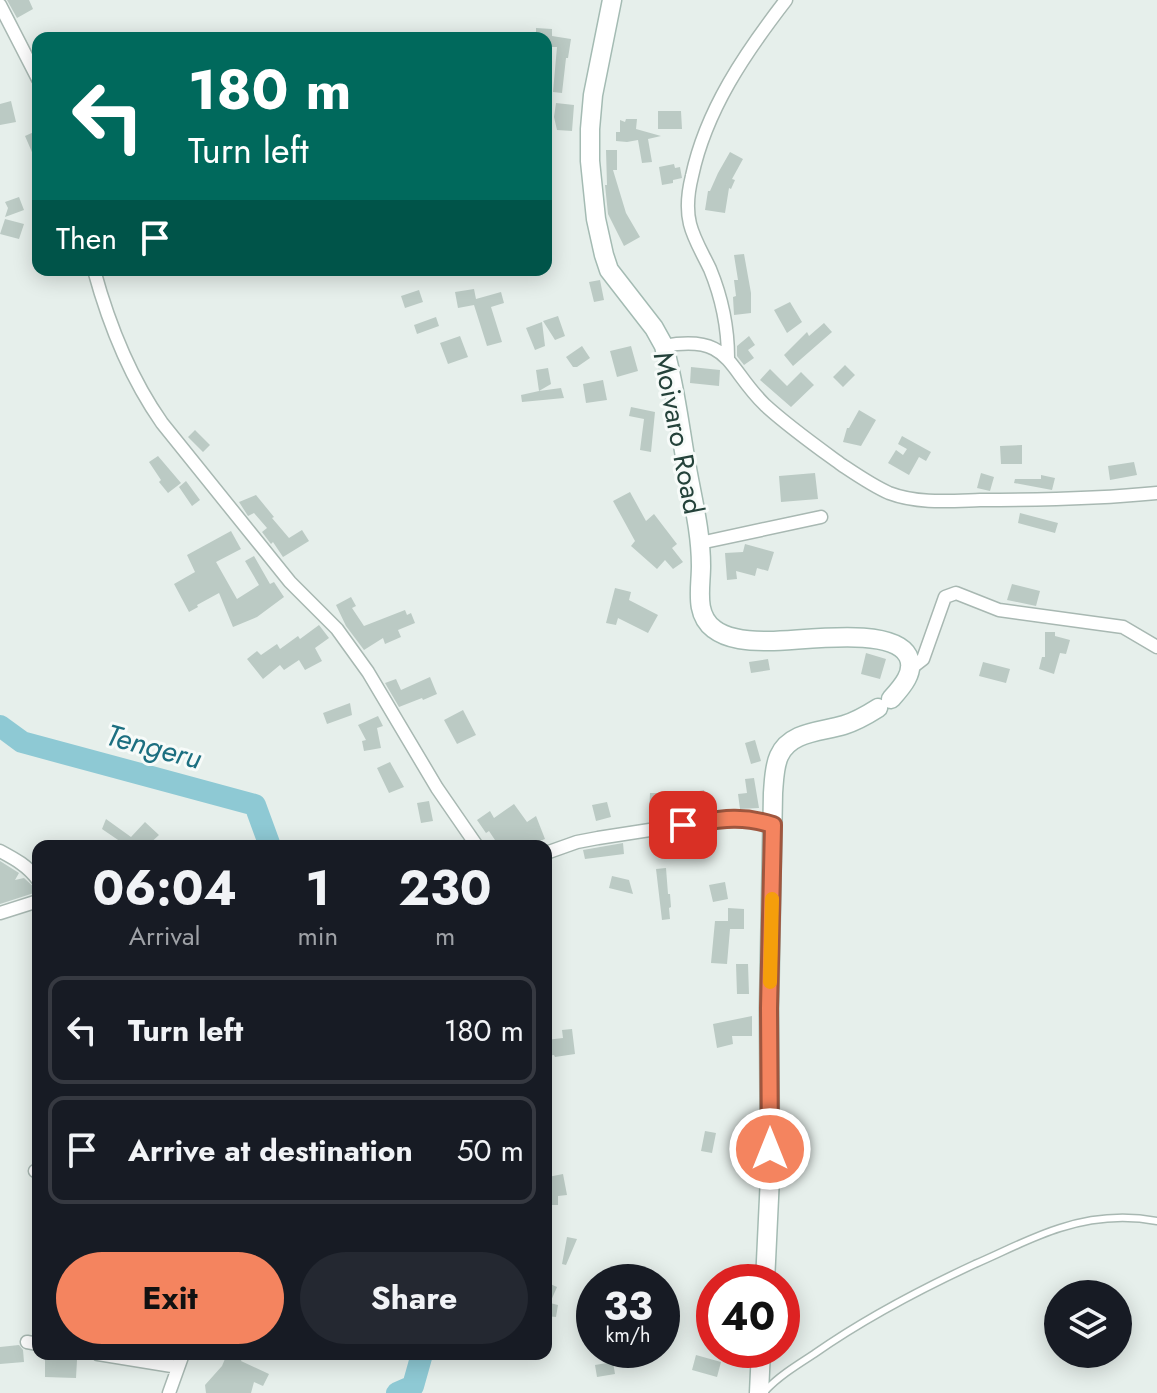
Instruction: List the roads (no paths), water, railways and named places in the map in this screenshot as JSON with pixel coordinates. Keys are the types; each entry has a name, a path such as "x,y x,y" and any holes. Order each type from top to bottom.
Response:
{"street":[{"name":"Moivaro Road","path":"612,0 592,106 590,161 596,219 609,270 654,328 664,346 675,391 700,543 702,616 717,632 730,637 768,641 870,638 899,646 906,652 910,669"},
{"path":"728,358 727,328 721,299 692,230 688,212 689,192 707,126 741,64 786,0"},
{"path":"0,5 32,67"},
{"path":"96,276 116,337 150,406 290,582 337,629 368,672 437,788 473,840"},
{"path":"664,346 692,342 716,350 728,358 761,401 781,419 874,485 906,498 948,501 1096,498 1157,493"},
{"path":"700,543 821,517"},
{"path":"766,1264 770,1177 773,793 777,759 787,744 805,734 856,721 885,703 903,686 910,669 923,659 945,597 956,593 999,610 1123,627 1157,647"},
{"path":"552,851 598,838 727,818 747,818 773,825"},
{"path":"0,851 32,872"},
{"path":"0,913 32,903"},
{"path":"135,1360 178,1367"},
{"path":"169,1393 181,1360"},
{"path":"760,1393 761,1368"}],"lane":[{"path":"760,1393 834,1339 948,1277 1015,1246 1060,1228 1092,1220 1121,1218 1157,1221"}],"waterway":[{"name":"Tengeru","path":"0,726 22,742 255,805 268,840"},
{"name":"Tengeru","path":"397,1393 413,1386 420,1360"}]}
